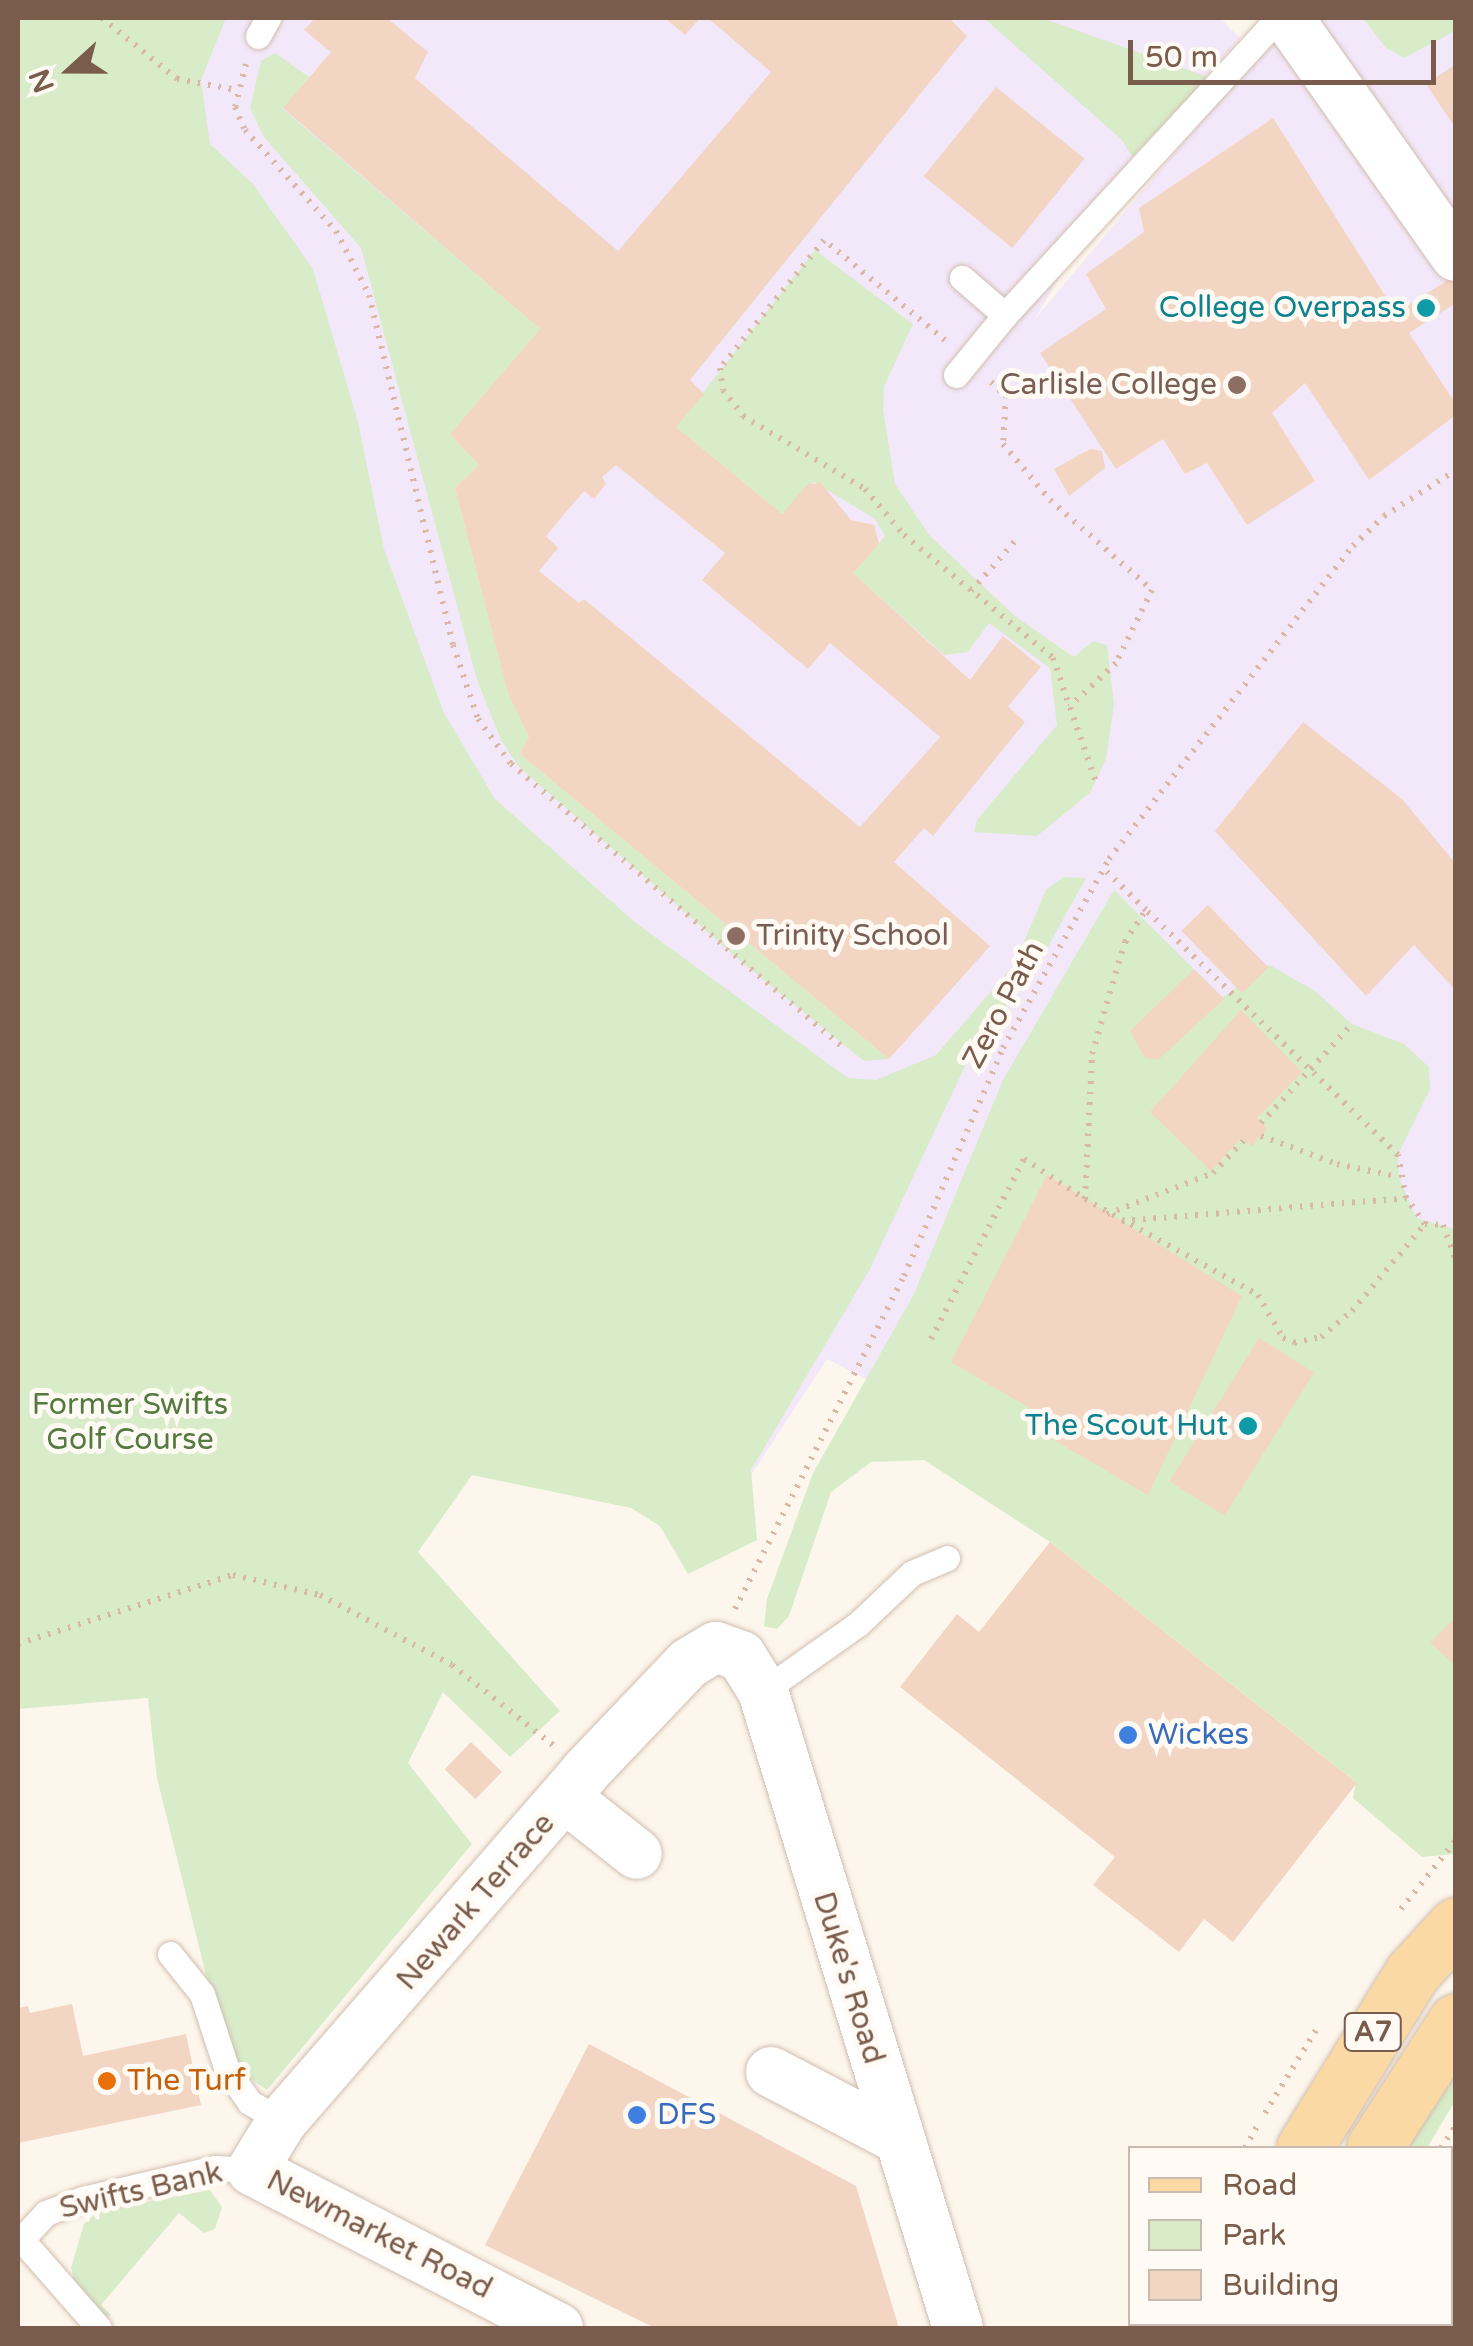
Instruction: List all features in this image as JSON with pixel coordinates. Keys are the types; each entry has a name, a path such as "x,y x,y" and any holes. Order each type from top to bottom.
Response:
{"main road":[{"name":"A7","path":"1305,2146 1382,2017 1456,1924"},
{"name":"A7","path":"1375,2146 1456,2021"}],"street":[{"path":"1288,18 1456,256"},
{"name":"Duke's Road","path":"716,1647 741,1656 763,1691 958,2328"},
{"name":"Newark Terrace","path":"252,2170 282,2121 576,1785 689,1663 716,1647"},
{"path":"576,1785 637,1854"},
{"path":"771,2072 897,2138"},
{"name":"Newmarket Road","path":"252,2170 558,2328"}],"lane":[{"path":"963,368 1005,315 1278,18"},
{"path":"962,278 1005,315"},
{"path":"763,1691 858,1624 912,1573 947,1558"},
{"path":"170,1954 202,1994 227,2070 249,2102 282,2121"},
{"name":"Swifts Bank","path":"99,2328 19,2241 46,2212 82,2198 215,2168 252,2170"}],"path":[{"path":"102,18 177,79 238,90"},
{"path":"263,27 235,107 245,130 336,231 370,294 454,645 478,719 511,764 840,1045"},
{"path":"1068,707 1116,662 1152,590 1050,500 1004,444 1006,396 963,368 824,240 720,368 728,403 865,489 904,535 1053,658 1068,707 1096,782"},
{"name":"Zero Path","path":"716,1647 904,1276 1003,1048 1104,869 1353,546 1384,516 1456,470"},
{"path":"972,592 1016,540"},
{"path":"1104,869 1398,1155 1399,1177 1406,1198 1425,1224"},
{"path":"1084,1199 1092,1054 1125,942 1146,910"},
{"path":"1261,1123 1352,1024"},
{"path":"1261,1136 1337,1164 1399,1177"},
{"path":"1106,1214 1213,1173 1244,1140"},
{"path":"932,1338 1024,1158 1106,1214 1258,1295 1283,1338 1294,1343 1322,1337 1352,1312 1425,1224"},
{"path":"1121,1221 1406,1198"},
{"path":"1425,1224 1443,1224 1456,1260"},
{"path":"18,1644 233,1575 320,1594 452,1665 576,1785"}],"shaded area":[{"name":"Trinity School","path":"18,18 1220,18 1240,38 1132,157 1034,320 1288,18 1455,18 1455,1829 913,1403 827,1359 717,1527"}],"green space":[{"name":"Former Swifts Golf Course","path":"18,18 226,18 201,80 210,144 253,184 313,269 358,422 384,549 444,713 495,799 636,923 848,1078 876,1080 936,1055 1014,965 1046,890 1063,877 1086,878 1039,963 973,1049 870,1269 751,1470 757,1540 688,1574 660,1526 631,1508 472,1475 418,1552 560,1711 510,1757 443,1692 408,1763 472,1844 267,2090 228,2063 157,1778 148,1698 18,1709"},
{"path":"1042,18 1208,77 1132,157 1122,140 985,19"},
{"path":"1363,18 1455,18 1455,31 1404,58 1386,48"},
{"path":"275,53 309,77 283,109 540,329 450,434 479,465 455,488 508,693 529,737 520,754 889,1059 864,1061 745,965 518,766 501,740 477,680 361,248 264,137 250,108 261,61"},
{"path":"815,250 913,324 884,386 883,410 895,484 929,535 1015,616 1074,657 1093,641 1107,645 1114,704 1106,759 1090,793 1037,836 974,832 977,820 1057,725 1050,668 989,623 968,652 944,655 853,573 885,536 875,519 814,482 782,514 676,427"},
{"path":"1114,890 1223,998 1264,965 1271,966 1315,991 1352,1024 1404,1044 1429,1067 1430,1089 1398,1155 1399,1177 1416,1218 1455,1229 1455,1854 1422,1857 1353,1798 1356,1782 1050,1542 924,1460 871,1462 831,1492 789,1616 777,1629 764,1626 767,1599 813,1473 914,1294 1003,1080"},
{"path":"1455,2059 1455,2101 1428,2146 1402,2146"},
{"path":"210,2190 222,2207 215,2229 204,2233 179,2213 101,2305 111,2315 103,2321 80,2303 71,2268 84,2224 98,2211"}],"building":[{"path":"315,18 387,18 428,52 415,78 618,251 771,72 708,18 949,18 967,36 690,380 704,394 676,427 782,514 808,484 821,483 851,520 874,525 879,544 853,573 970,680 1003,636 1041,667 1008,706 1025,722 933,836 924,828 894,862 990,946 889,1059 520,754 529,737 508,693 455,488 479,465 450,434 540,329 283,108 331,52 304,30","holes":["616,465 725,553 702,580 808,669 830,643 940,737 860,827 584,599 579,603 539,571 558,548 546,536 584,491 594,499 606,484 602,477"]},
{"path":"665,18 700,18 685,35"},
{"path":"1456,64 1456,129 1426,84"},
{"path":"996,87 1085,159 1012,248 924,176"},
{"path":"1273,118 1396,313 1456,275 1456,303 1409,333 1456,404 1456,415 1369,480 1305,383 1272,413 1315,481 1247,525 1207,463 1185,474 1163,439 1116,469 1040,353 1106,309 1086,274 1144,232 1139,208"},
{"path":"1090,449 1102,451 1105,468 1069,496 1054,469"},
{"path":"1303,722 1402,799 1456,864 1456,991 1414,945 1366,996 1215,831"},
{"path":"1208,905 1268,968 1242,993 1181,931"},
{"path":"1194,969 1224,999 1158,1060 1145,1058 1130,1031"},
{"path":"1241,1010 1302,1072 1257,1118 1267,1129 1252,1146 1241,1138 1211,1171 1150,1112"},
{"path":"1047,1175 1242,1296 1148,1495 1027,1424 1033,1410 951,1362"},
{"name":"The Scout Hut","path":"1259,1338 1314,1372 1225,1516 1169,1481"},
{"name":"Wickes","path":"1050,1542 1357,1783 1233,1942 1204,1919 1179,1952 1093,1885 1115,1857 900,1687 957,1614 979,1632"},
{"path":"1456,1617 1456,1667 1430,1642"},
{"path":"471,1742 502,1772 476,1799 445,1769"},
{"name":"The Turf","path":"72,2004 83,2056 186,2034 201,2105 18,2143 18,2008 28,2006 30,2013"},
{"name":"DFS","path":"589,2044 856,2186 899,2328 655,2328 485,2245"}],"place":[{"name":"College Overpass","path":"1426,308"},
{"name":"Carlisle College","path":"1237,385"},
{"name":"Trinity School","path":"736,936"},
{"name":"The Scout Hut","path":"1248,1426"},
{"name":"Wickes","path":"1128,1735"},
{"name":"The Turf","path":"107,2081"},
{"name":"DFS","path":"637,2115"}]}
